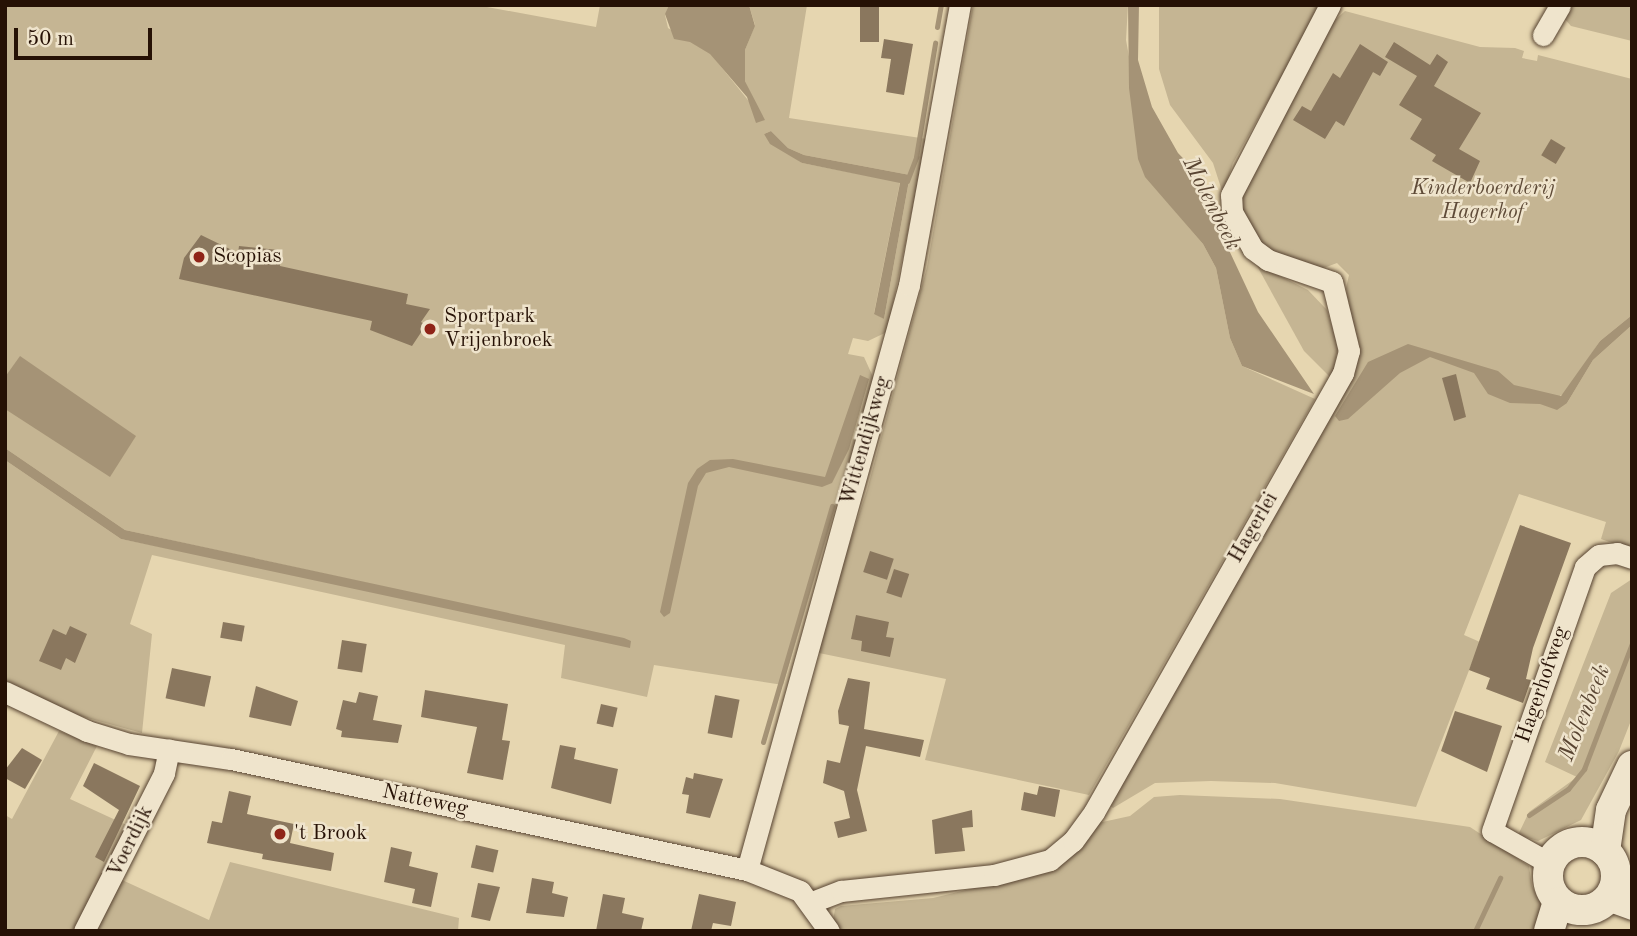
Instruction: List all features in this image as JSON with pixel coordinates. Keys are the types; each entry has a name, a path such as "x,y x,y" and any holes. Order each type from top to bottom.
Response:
{"street":[{"name":"Wittendijkweg","path":"747,870 909,285 960,5"},
{"name":"Hagerlei","path":"812,902 841,891 994,875 1050,860 1073,841 1094,812 1343,373 1349,351 1332,282 1268,260 1253,249 1232,212 1231,195 1331,5"},
{"path":"1543,35 1560,5"},
{"name":"Hagerhofweg","path":"1548,861 1511,844 1492,831 1585,567 1599,555 1616,553 1632,558"},
{"name":"Natteweg","path":"5,692 87,731 169,750 245,761 747,870 789,883 812,902 829,931"},
{"name":"Voerdijk","path":"84,931 164,773 169,750"},
{"path":"1597,847 1632,766"},
{"path":"1549,931 1565,914 1591,910 1621,896 1614,863 1597,847 1570,843 1548,861 1548,884 1565,914"}],"green space":[{"name":"Sportpark Vrijenbroek","path":"5,5 476,5 596,27 600,5 669,5 665,15 668,28 710,53 764,120 745,81 745,50 755,25 749,5 807,5 789,118 927,139 887,332 868,341 853,338 848,354 864,357 874,379 783,685 654,665 647,697 561,678 565,645 152,555 130,624 152,634 142,733 73,714 5,680 5,460 121,539 631,641 125,530 5,448","holes":["771,131 788,148 804,155 910,175 884,319 874,313 900,182 802,163 764,134"]},
{"path":"973,5 1128,5 1126,40 1152,184 1203,244 1216,268 1230,338 1242,366 1315,399 1089,795 925,760 946,679 814,652 867,490 927,267"},
{"path":"1159,5 1322,5 1233,163 1223,194 1213,163 1170,105 1159,69"},
{"path":"1569,5 1632,5 1632,41 1571,26 1563,17"},
{"name":"Kinderboerderij Hagerhof","path":"1345,11 1480,47 1515,48 1524,51 1522,58 1537,61 1538,55 1632,79 1632,315 1600,341 1565,393 1556,398 1567,403 1593,360 1632,325 1632,550 1601,539 1606,522 1519,494 1464,635 1480,642 1416,807 1275,783 1211,781 1155,783 1113,808 1107,803 1352,335 1346,288 1349,275 1337,263 1321,269 1269,255 1242,213 1242,196 1332,23"},
{"path":"1256,264 1308,290 1327,310 1338,347 1332,379 1304,351"},
{"path":"1632,579 1632,718 1619,751 1581,820 1538,841 1518,835 1529,812 1577,777 1545,762 1611,593"},
{"path":"59,731 97,746 70,799 133,828 75,931 5,931 5,815 12,819"},
{"path":"1180,795 1280,799 1470,827 1529,866 1532,886 1545,912 1540,931 837,931 833,921 835,909 841,906 933,898 995,883 1098,823 1130,816 1154,797"},
{"path":"230,862 459,918 458,931 93,931 120,879 209,920"}],"shaded area":[{"path":"669,5 749,5 755,26 745,50 745,81 765,120 756,123 747,97 710,54 690,42 674,39 665,14"},
{"path":"1128,5 1139,5 1138,60 1152,107 1178,153 1205,181 1213,216 1258,312 1314,394 1242,366 1230,338 1216,268 1203,244 1145,177 1138,159 1129,88"},
{"path":"771,131 788,148 804,155 910,175 884,319 874,314 900,183 802,163 770,144 764,134"},
{"path":"1632,315 1632,325 1593,360 1567,403 1557,410 1540,404 1510,403 1488,394 1474,373 1430,357 1400,373 1348,419 1339,421 1335,416 1368,362 1408,344 1498,371 1514,385 1561,396 1600,341"},
{"path":"20,356 136,436 110,477 5,409 5,377"},
{"path":"860,375 869,379 849,449 832,483 822,487 729,467 706,473 698,486 670,613 664,617 660,612 688,483 697,469 710,460 733,459 825,477"},
{"path":"5,448 125,530 624,638 631,641 630,648 121,539 5,460"}],"building":[{"path":"860,5 879,5 879,42 860,42"},
{"path":"884,39 913,44 904,95 886,92 891,59 881,58"},
{"path":"1394,42 1430,65 1437,54 1448,62 1434,86 1481,113 1459,149 1480,161 1470,183 1432,161 1436,155 1410,139 1422,119 1399,105 1417,76 1385,57"},
{"path":"1360,44 1388,62 1380,76 1373,72 1344,126 1336,121 1325,139 1293,120 1302,106 1311,111 1333,73 1340,78"},
{"path":"1551,139 1566,148 1556,164 1541,155"},
{"path":"201,235 238,253 239,246 278,250 280,266 408,294 406,304 430,309 421,322 426,325 412,346 370,330 372,321 179,279 184,258"},
{"path":"1456,374 1466,417 1454,421 1442,378"},
{"path":"1520,525 1571,543 1533,648 1526,679 1531,680 1523,703 1486,689 1490,678 1469,670"},
{"path":"870,551 894,559 887,580 863,572"},
{"path":"894,569 909,574 901,598 886,593"},
{"path":"856,615 889,622 886,637 894,638 890,657 861,651 862,641 851,639"},
{"path":"223,622 245,626 242,642 220,638"},
{"path":"70,626 87,634 75,663 66,658 61,670 39,661 53,629 66,635"},
{"path":"342,640 367,644 362,673 337,669"},
{"path":"172,668 211,676 205,707 166,698"},
{"path":"848,678 870,682 864,729 924,740 920,757 866,746 857,790 867,831 838,838 834,822 850,818 844,791 823,783 827,760 840,763 849,726 839,724 838,711"},
{"path":"256,686 298,701 291,726 249,717"},
{"path":"425,690 508,704 502,740 510,741 503,780 467,773 477,727 421,717"},
{"path":"359,692 378,696 373,720 402,725 398,743 341,737 342,731 336,729 343,700 356,703"},
{"path":"715,695 740,700 732,738 708,733"},
{"path":"601,704 618,708 613,727 597,723"},
{"path":"1455,711 1502,726 1487,772 1441,751"},
{"path":"560,745 576,748 574,759 618,769 611,804 551,788"},
{"path":"22,748 42,760 25,789 5,778 5,770"},
{"path":"94,763 140,786 104,862 95,857 119,810 83,786"},
{"path":"694,773 723,779 710,818 686,813 689,795 682,794 686,777 693,779"},
{"path":"1039,786 1060,790 1055,817 1021,810 1024,792 1037,795"},
{"path":"229,791 251,796 247,814 294,824 290,843 334,853 331,871 262,859 263,854 207,843 212,821 222,823"},
{"path":"972,810 973,827 962,828 965,851 935,854 932,820"},
{"path":"476,845 498,850 493,873 471,867"},
{"path":"391,847 412,852 409,866 438,873 431,907 412,903 415,889 384,882"},
{"path":"532,878 554,882 552,893 568,897 564,917 526,913"},
{"path":"478,883 500,887 490,921 471,917"},
{"path":"603,894 625,898 622,913 644,918 641,931 596,931"},
{"path":"699,894 736,902 731,926 713,923 711,931 691,931"}],"waterway":[{"path":"937,27 941,5"},
{"path":"907,181 916,157 935,43"},
{"path":"763,742 832,506"},
{"name":"Molenbeek","path":"1529,815 1568,789 1584,769 1632,643"},
{"name":"Molenbeek","path":"1475,931 1500,878"}],"place":[{"name":"Scopias","path":"199,257"},
{"name":"Sportpark Vrijenbroek","path":"430,329"},
{"name":"'t Brook","path":"280,834"}]}
